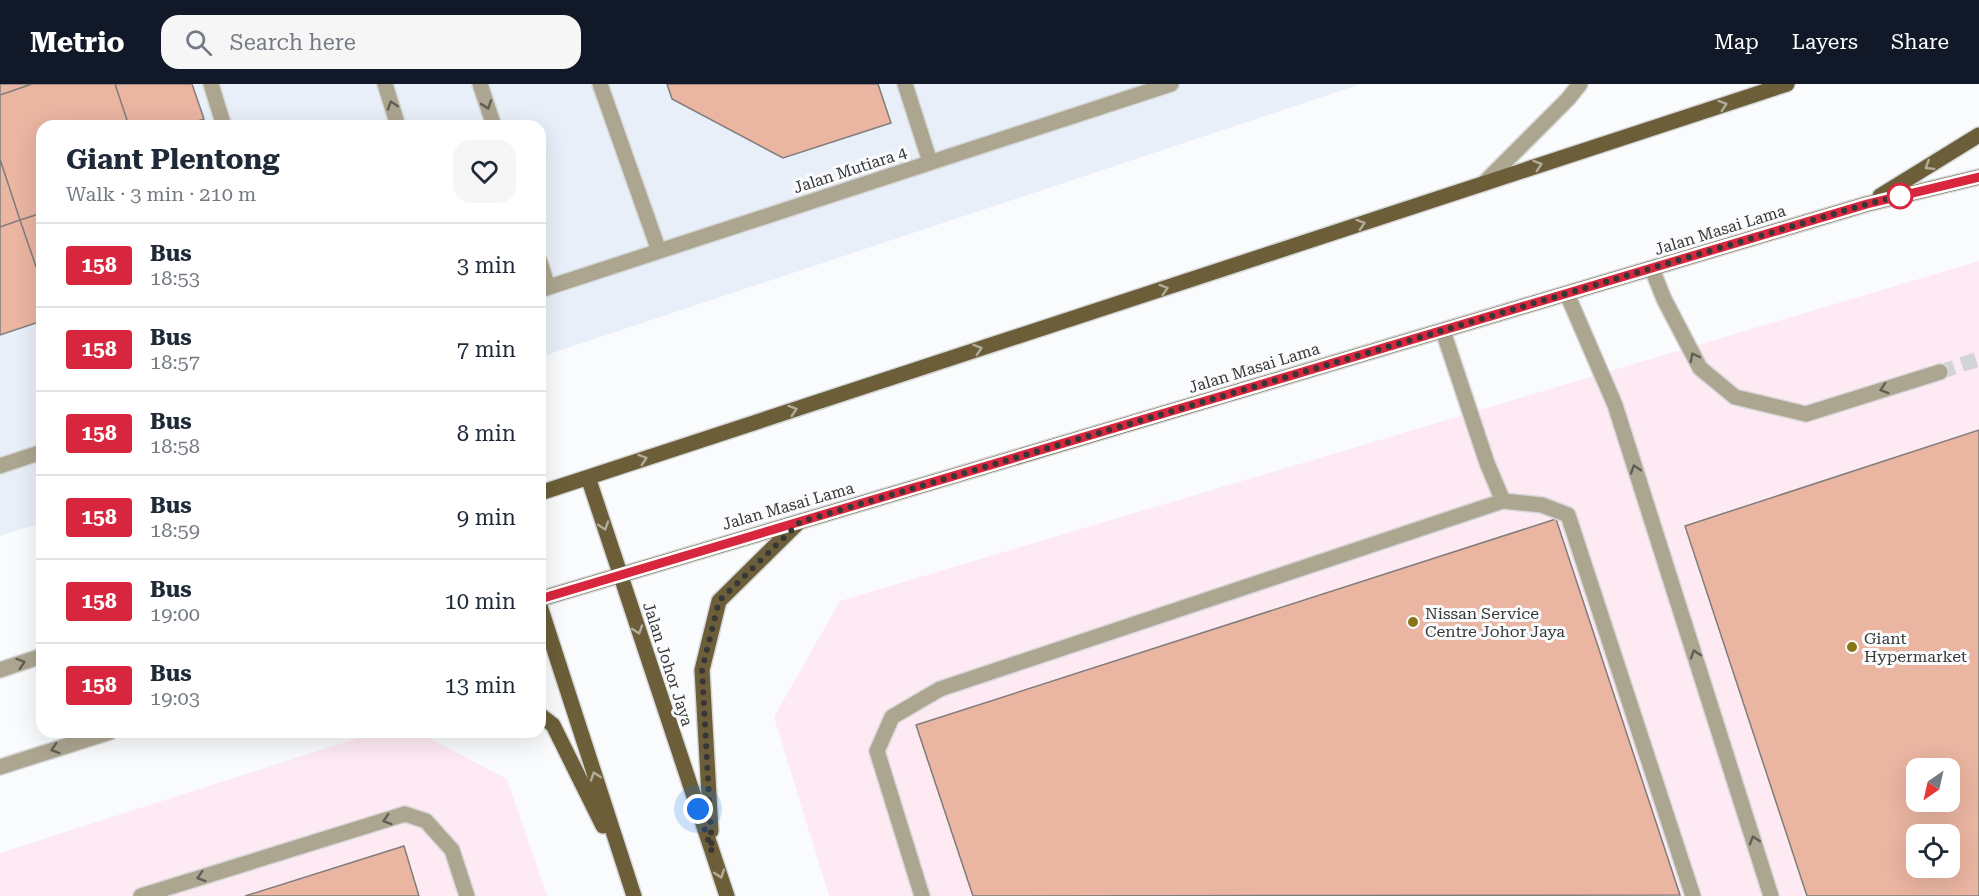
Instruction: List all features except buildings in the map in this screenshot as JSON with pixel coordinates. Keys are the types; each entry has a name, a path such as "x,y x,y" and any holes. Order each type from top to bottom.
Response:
{"main road":[{"path":"546,490 1787,84"},
{"path":"1867,204 1979,135"},
{"name":"Jalan Masai Lama","path":"546,597 1867,204 1979,177"},
{"name":"Jalan Johor Jaya","path":"588,477 727,896"},
{"path":"712,852 702,670 719,601 800,522"},
{"path":"546,624 634,896"},
{"path":"546,720 553,725 626,871"}],"street":[{"path":"211,84 222,120"},
{"path":"385,84 397,120"},
{"path":"480,84 492,120"},
{"path":"600,84 659,251"},
{"path":"905,84 930,162"},
{"name":"Jalan Mutiara 4","path":"546,287 1171,84"},
{"path":"1483,184 1568,99 1580,84"},
{"path":"1652,269 1664,299 1700,368 1735,397 1806,414 1940,372"},
{"path":"1567,294 1615,405 1771,896"},
{"path":"1443,331 1486,463 1503,501"},
{"path":"0,466 36,454"},
{"path":"922,896 877,751 892,717 940,689 1503,501 1542,505 1568,515 1693,896"},
{"path":"0,670 36,658"},
{"path":"0,767 91,738"},
{"path":"141,896 405,814 426,821 452,850 467,896"}],"shaded area":[{"path":"0,84 1361,84 546,355 546,120 36,120 36,525 0,536"},
{"path":"1979,261 1979,896 829,896 774,717 840,601"},
{"path":"358,738 428,738 507,779 547,896 0,896 0,853"}],"tunnel":[{"path":"1940,372 1979,359"}],"bus line":[{"name":"158","path":"546,597 1867,204 1979,177"}],"place":[{"name":"Nissan Service Centre Johor Jaya","path":"1413,622"},
{"name":"Giant Hypermarket","path":"1852,647"}],"route":[{"path":"698,809 712,852 702,670 719,601 800,522 1900,196"}]}
